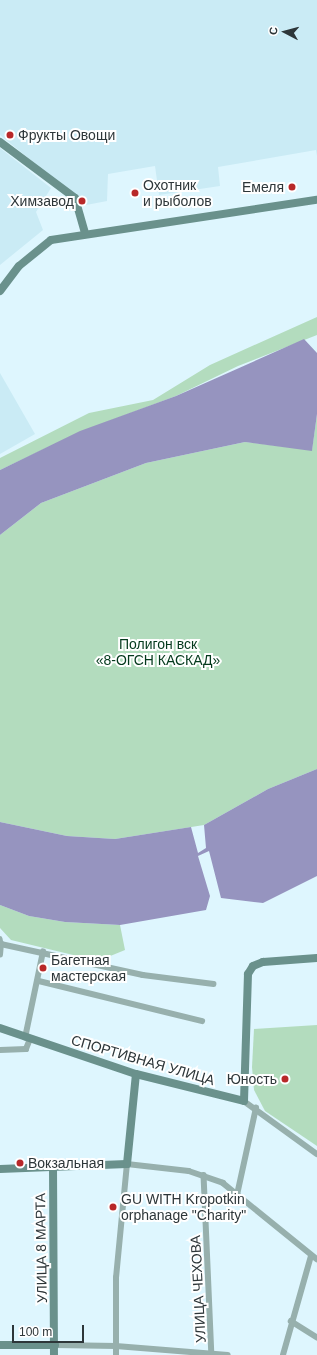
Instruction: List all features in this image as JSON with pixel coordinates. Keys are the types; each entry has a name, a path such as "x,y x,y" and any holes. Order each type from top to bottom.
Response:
{"main road":[{"path":"0,142 75,198 85,234"},
{"path":"0,291 37,248 52,240 317,200"},
{"path":"244,1101 248,974 253,966 263,962 317,958"},
{"name":"СПОРТИВНАЯ УЛИЦА","path":"0,1028 28,1039 136,1074 244,1101"},
{"path":"0,1169 127,1164 136,1074"},
{"name":"УЛИЦА 8 МАРТА","path":"52,1166 54,1355"},
{"path":"0,1345 55,1345"}],"street":[{"path":"0,955 1,942 143,975 213,984"},
{"path":"0,1050 26,1049 40,981 43,952"},
{"path":"40,981 202,1021"},
{"name":"СПОРТИВНАЯ УЛИЦА","path":"244,1101 256,1108 317,1154"},
{"path":"237,1195 256,1108"},
{"path":"116,1355 116,1278 127,1164 204,1175 237,1195 311,1256 317,1259"},
{"name":"УЛИЦА ЧЕХОВА","path":"204,1175 212,1353"},
{"path":"283,1355 291,1321 311,1256"},
{"path":"291,1321 317,1337"},
{"path":"55,1345 116,1346 228,1355"}],"shaded area":[{"path":"0,0 317,0 317,156 316,150 218,167 220,186 159,195 155,166 108,174 107,201 86,205 0,135"},
{"path":"0,148 51,188 36,212 43,230 0,265"},
{"path":"0,373 35,434 0,454"}],"green space":[{"path":"317,317 317,335 238,366 176,396 80,432 0,470 0,458 89,413 153,400 210,365"},
{"name":"Полигон вск «8-ОГСН КАСКАД»","path":"317,414 317,769 268,789 204,825 115,839 67,836 0,822 0,535 41,503 146,463 245,442 312,450"},
{"path":"0,905 29,916 65,922 120,925 125,950 98,961 11,940 0,928"},
{"name":"Юность","path":"317,1025 317,1146 265,1111 254,1090 252,1067 254,1029"}],"water":[{"path":"304,339 317,353 317,414 312,451 245,442 146,463 41,503 0,535 0,470 80,431 176,396"},
{"path":"317,769 317,876 263,903 221,898 209,851 198,856 210,896 206,910 120,925 65,922 29,916 0,905 0,822 67,836 115,839 191,827 198,853 206,848 204,825 268,789"}],"place":[{"name":"Фрукты Овощи","path":"10,135"},
{"name":"Емеля","path":"292,187"},
{"name":"Охотник и рыболов","path":"135,193"},
{"name":"Химзавод","path":"82,201"},
{"name":"Багетная мастерская","path":"43,968"},
{"name":"Юность","path":"285,1079"},
{"name":"Вокзальная","path":"20,1163"},
{"name":"GU WITH Kropotkin orphanage \"Charity\"","path":"113,1207"}]}
